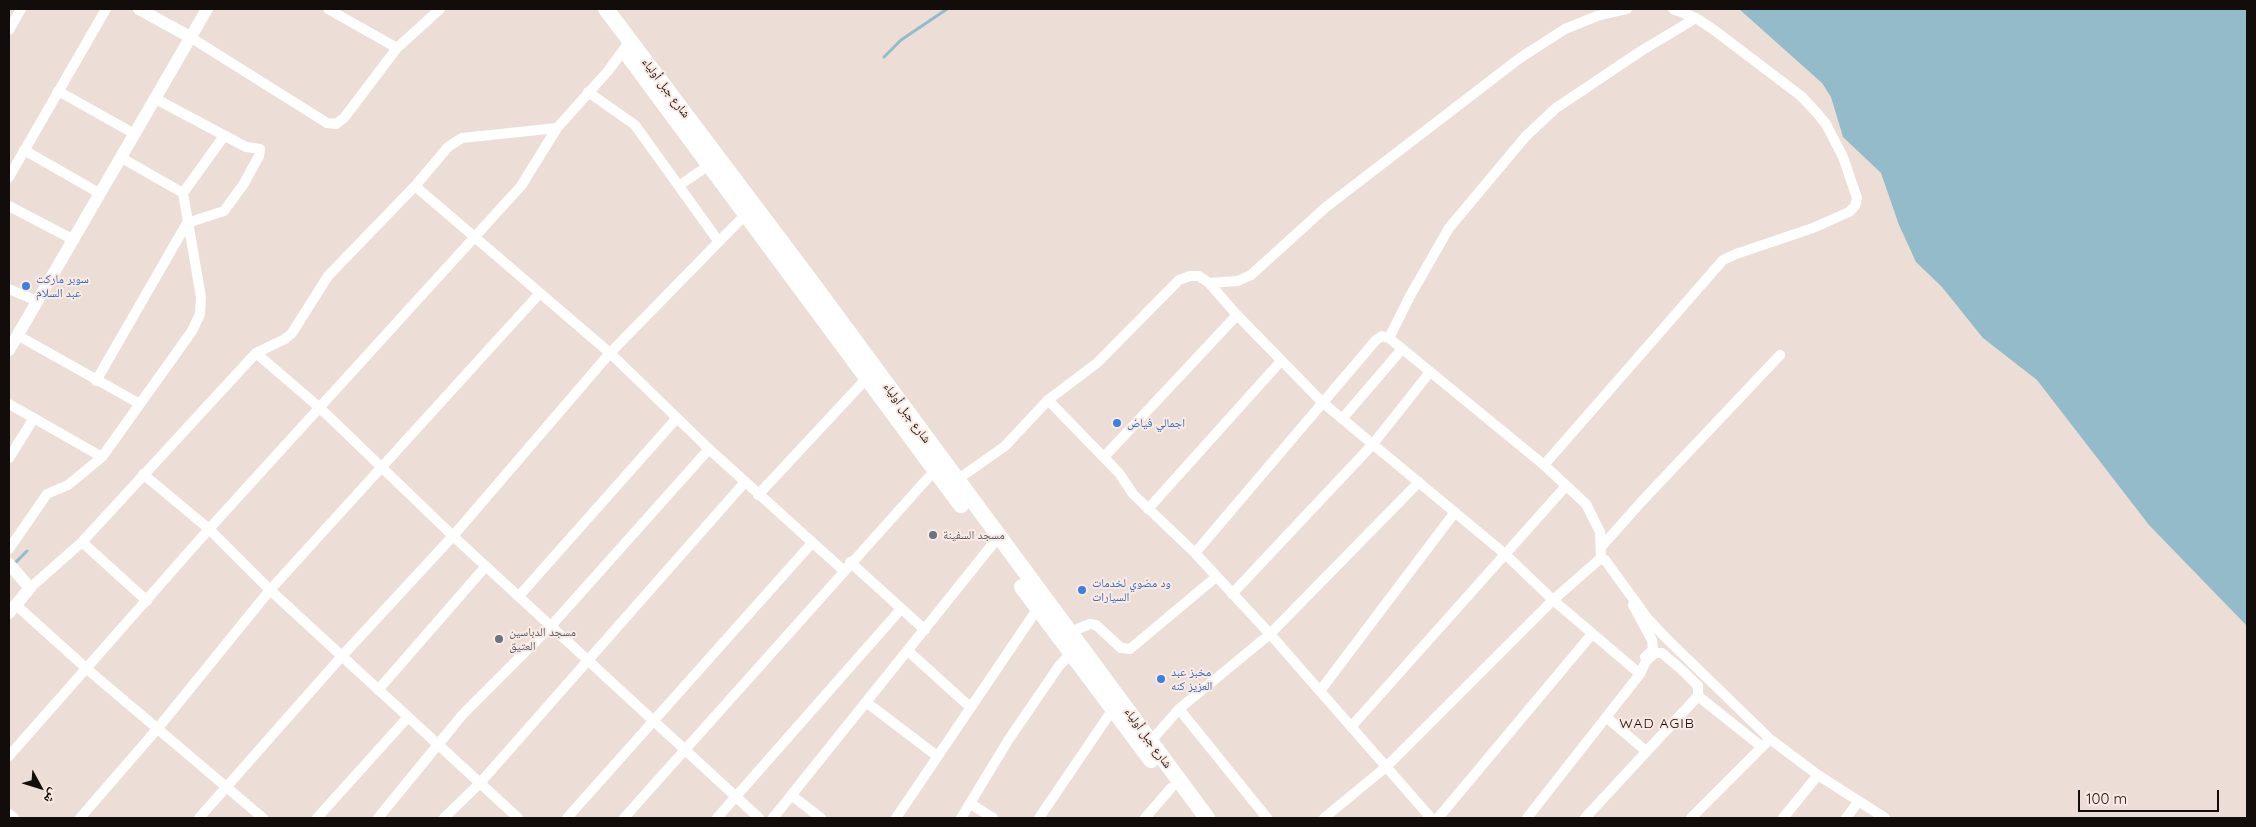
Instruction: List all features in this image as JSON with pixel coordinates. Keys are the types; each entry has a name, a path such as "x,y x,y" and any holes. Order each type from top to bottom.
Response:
{"main road":[{"name":"شارع جبل أولياء","path":"594,9 627,45 957,480 1207,818"},
{"name":"شارع جبل أولياء","path":"606,9 627,45 709,165 1194,818"}],"street":[{"path":"9,30 21,9"},
{"path":"9,177 12,164 24,150 106,9"},
{"path":"139,9 190,38 327,123 336,124 344,118 397,48 440,9"},
{"path":"9,350 207,9"},
{"path":"328,9 397,48"},
{"path":"1209,283 1238,280 1251,275 1326,207 1520,58 1565,28 1597,16 1627,9"},
{"path":"1544,465 1723,260 1813,228 1849,212 1855,206 1857,198 1843,157 1826,124 1817,113 1801,96 1696,18 1673,9"},
{"path":"1389,338 1410,296 1449,228 1526,136 1556,108 1641,51 1696,18"},
{"path":"9,756 209,530 521,186 557,128 608,72 627,45"},
{"path":"58,91 133,134"},
{"path":"588,92 635,126 680,185 719,242"},
{"path":"96,381 187,223 224,211 243,185 260,156 260,149 246,148 154,98"},
{"path":"263,818 158,728 12,609 30,588 82,542 256,353 285,339 292,333 328,276 415,186 448,147 462,138 557,128"},
{"path":"9,549 47,494 68,485 102,456 192,331 200,314 201,297 183,193 224,136"},
{"path":"24,150 99,193"},
{"path":"120,157 183,193"},
{"path":"680,185 709,165"},
{"path":"415,186 476,236 610,353 744,482 843,570"},
{"path":"9,206 72,239"},
{"path":"199,818 342,656 452,536 610,353 746,214"},
{"path":"957,480 1005,446 1048,400 1096,363 1179,280 1190,276 1199,276 1209,283 1237,315 1322,402 1505,554 1553,600 1638,672"},
{"path":"9,289 37,302"},
{"path":"80,818 158,728 270,590 540,293"},
{"path":"1104,457 1237,315"},
{"path":"17,335 140,404"},
{"path":"1194,553 1376,340 1382,336 1389,338 1544,465 1586,504 1595,519 1602,546 1602,558 1648,619 1684,657 1770,739 1818,775 1885,818"},
{"path":"1342,419 1402,349"},
{"path":"256,353 320,408 452,536 759,818"},
{"path":"1602,546 1780,355"},
{"path":"1148,509 1281,361"},
{"path":"1232,594 1373,444 1430,372"},
{"path":"758,495 867,378"},
{"path":"1048,400 1119,473 1132,494 1194,553 1270,634 1431,818"},
{"path":"9,404 102,456"},
{"path":"9,458 34,418"},
{"path":"519,596 676,418"},
{"path":"378,818 438,747 463,714 551,626 709,449"},
{"path":"624,818 850,562 935,470"},
{"path":"143,474 209,530 270,590 438,747 518,818"},
{"path":"444,818 480,783 744,482"},
{"path":"1151,742 1179,710 1270,634 1419,482"},
{"path":"1351,727 1566,486"},
{"path":"1320,691 1455,512"},
{"path":"82,542 146,601"},
{"path":"567,818 812,543"},
{"path":"773,818 992,545"},
{"path":"1324,818 1386,767 1553,600 1602,558"},
{"path":"850,562 925,630"},
{"path":"9,564 30,588"},
{"path":"378,690 486,566"},
{"path":"1070,632 1090,624 1096,625 1121,648 1130,649 1216,577"},
{"path":"1627,591 1637,615 1652,640 1652,650 1638,672"},
{"path":"896,818 1038,608"},
{"path":"717,818 901,609"},
{"path":"1438,818 1592,634"},
{"path":"908,652 970,707"},
{"path":"1527,818 1606,717 1646,660 1655,653 1662,652 1698,686 1698,696 1585,818"},
{"path":"961,818 1009,740 1059,666 1071,653"},
{"path":"1698,696 1762,747"},
{"path":"866,702 937,756"},
{"path":"1039,818 1113,709"},
{"path":"1179,710 1267,818"},
{"path":"317,818 408,717"},
{"path":"1606,717 1646,751"},
{"path":"1691,818 1770,739"},
{"path":"1783,818 1818,775"},
{"path":"1145,818 1171,788"},
{"path":"791,795 821,818"},
{"path":"1846,818 1859,801"},
{"path":"971,804 993,818"},
{"path":"9,814 14,818"}],"water":[{"path":"1739,9 2247,9 2247,626 2149,525 2037,380 1983,338 1942,287 1916,262 1899,225 1881,173 1843,137 1831,97 1822,83"}],"waterway":[{"path":"884,57 901,40 947,9"},
{"path":"13,565 27,551"}],"place":[{"name":"سوبر ماركت عبد السلام","path":"26,286"},
{"name":"اجمالي فياض","path":"1117,423"},
{"name":"مسجد السفينة","path":"933,535"},
{"name":"ود مضوي لخدمات السيارات","path":"1082,590"},
{"name":"مسجد الدباسين العتيق","path":"499,639"},
{"name":"مخبز عبد العزيز كنه","path":"1161,679"}],"district":[{"name":"WAD AGIB","path":"1657,724"}]}
